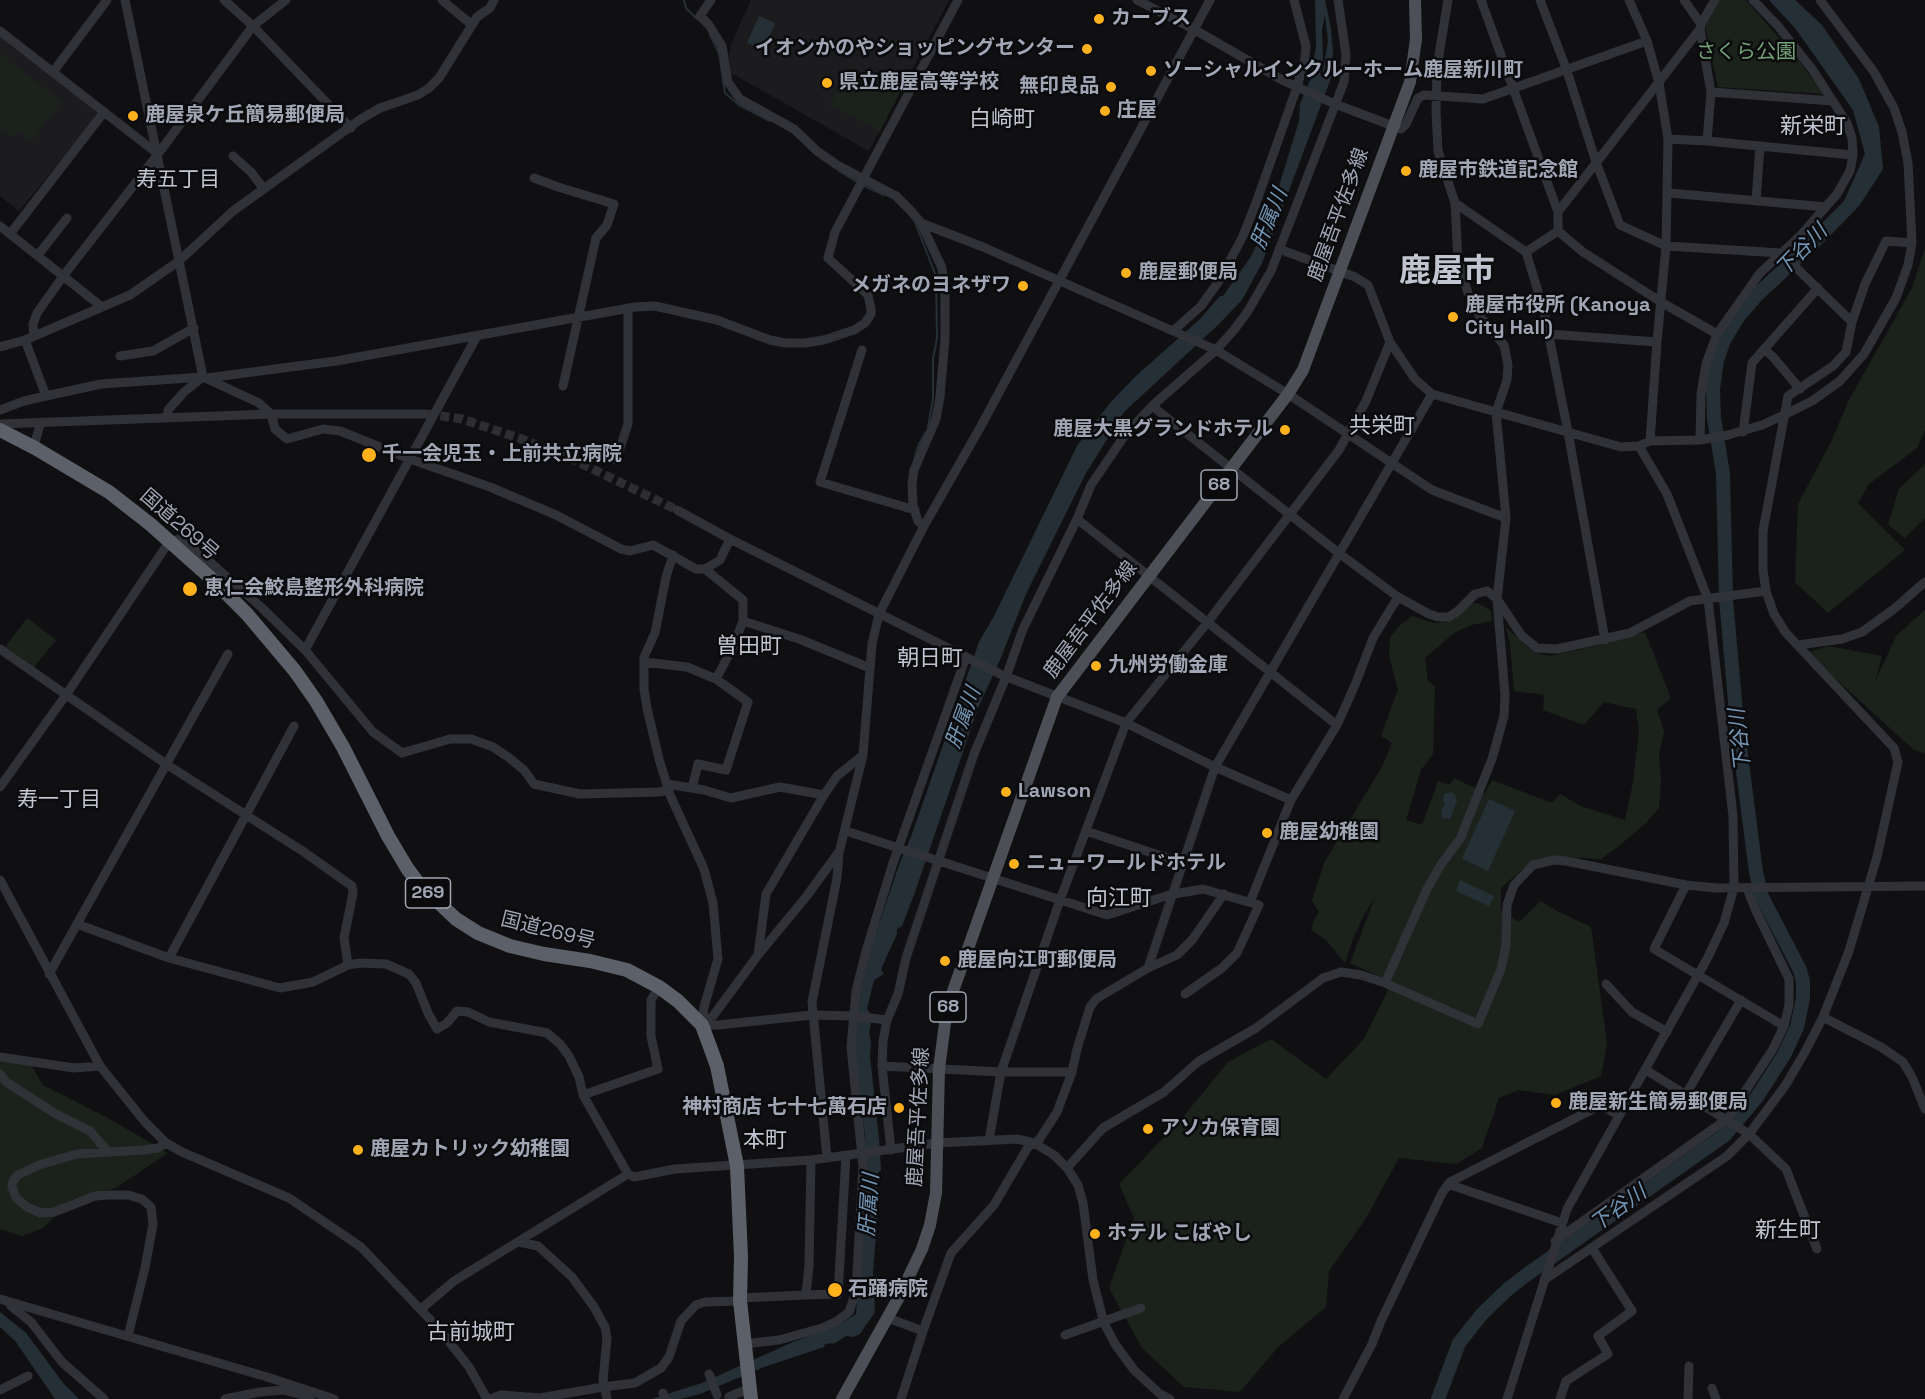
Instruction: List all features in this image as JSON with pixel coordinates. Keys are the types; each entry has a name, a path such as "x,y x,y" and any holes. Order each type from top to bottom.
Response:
{"highway":[{"name":"国道269号","path":"0,430 109,492 137,513 213,580 247,614 316,701 407,868 432,898 456,919 510,946 627,970 659,987 678,1001 702,1025 717,1066 737,1166 741,1257 740,1299 750,1391"}],"main road":[{"name":"鹿屋吾平佐多線","path":"842,1399 888,1318 922,1249 930,1226 936,1193 939,1069 947,1008 1057,697 1288,394 1303,370 1410,82 1416,39 1415,0"}],"street":[{"path":"53,72 107,0"},
{"path":"125,0 205,377"},
{"path":"224,0 253,26 351,128"},
{"path":"45,396 29,338 37,314 64,275 253,26 286,0"},
{"path":"442,0 472,25"},
{"path":"0,347 29,338 130,295 179,261 233,211 361,119 380,108 418,95 429,88 439,78 477,17 490,8 494,0"},
{"path":"711,0 700,16 709,25 722,46 728,82 740,99 794,129 817,151 896,196 921,223 942,268 945,292 945,339 940,397 936,419 914,470 912,484 918,521 924,526"},
{"path":"0,411 24,400 101,384 205,377 336,361 628,308 655,306 717,320 770,340 785,343 805,343 854,330 865,323 872,314 868,295 828,258 835,232 958,0"},
{"path":"1137,0 1297,87 1401,129 1406,124 1418,98 1424,95 1436,94 1483,99 1647,41"},
{"path":"826,1158 812,1002 837,878 839,853 864,755 872,644 879,614 924,526 981,426 1210,0"},
{"path":"1176,332 1211,294 1234,254 1256,203 1305,58 1306,46 1294,0"},
{"path":"891,1150 882,1066 887,1020 898,994 906,958 936,859 1004,676 1023,630 1077,519 1090,485 1125,435 1152,406 1214,349 1248,311 1271,271 1344,82 1346,55 1338,0"},
{"path":"1384,983 1427,889 1440,866 1460,839 1492,759 1504,716 1506,695 1497,599 1506,518 1497,412 1508,380 1508,365 1504,345 1480,317 1468,293 1458,261 1455,203 1438,151 1437,67 1448,0"},
{"path":"1481,0 1558,212 1558,231 1583,252 1661,302 1717,334"},
{"path":"1540,0 1620,225 1666,246 1781,253 1852,322"},
{"path":"1629,0 1647,41 1659,83 1668,139 1669,193 1666,246 1650,441"},
{"path":"1684,0 1701,27 1711,92 1707,141"},
{"path":"1558,212 1701,27 1715,0"},
{"path":"1704,439 1701,394 1706,364 1717,334 1760,273 1800,236 1837,194 1850,171 1853,155 1852,138 1847,123 1833,101 1812,69 1778,26 1753,0"},
{"path":"1279,249 1355,277 1368,285 1390,342 1415,379 1432,394 1621,447 1639,446 1650,441 1704,439 1728,435 1743,432 1784,415 1812,401 1840,381 1864,354 1896,298 1908,265 1912,243 1908,164 1902,132 1894,108 1874,72 1820,0"},
{"path":"0,31 158,154"},
{"path":"1711,92 1833,101"},
{"path":"10,234 104,112"},
{"path":"1668,139 1853,155"},
{"path":"1756,201 1760,146"},
{"path":"233,156 251,172 264,189"},
{"path":"534,178 614,204 607,225 596,238 563,386"},
{"path":"1669,193 1826,207"},
{"path":"1455,203 1526,252 1538,287 1568,432 1605,640"},
{"path":"38,255 67,218"},
{"path":"921,223 1059,279 1214,349 1288,394 1432,490 1506,518"},
{"path":"0,226 102,307"},
{"path":"1526,252 1558,231"},
{"path":"1545,1277 1592,1248 1727,1156 1749,1134 1785,1086 1823,1017 1849,951 1869,886 1898,762 1894,748 1786,633 1774,614 1766,591 1763,570 1763,531 1788,396 1833,366 1846,352 1852,322 1865,284 1886,241 1912,243"},
{"path":"1743,432 1752,363 1818,288"},
{"path":"616,459 628,424 628,308"},
{"path":"120,356 153,351 194,328"},
{"path":"1548,334 1657,342"},
{"path":"305,650 477,336"},
{"path":"989,1140 1001,1072 1060,900 1126,723 1207,623 1339,450 1366,401 1390,342"},
{"path":"1764,349 1800,389"},
{"path":"862,350 820,482 915,510"},
{"path":"205,377 259,403 271,414 276,429 287,439 323,429 340,431 490,487 537,507 621,549 630,551 653,545 696,569 705,569 720,560 730,539"},
{"path":"168,418 168,410 184,392 205,377"},
{"path":"1148,968 1215,767 1432,394"},
{"path":"1152,406 1398,597 1438,617 1449,617 1475,594 1487,591 1497,599 1522,636 1537,648 1557,649 1605,640 1630,633 1690,601 1766,591"},
{"path":"0,424 271,414 425,414"},
{"path":"35,448 41,422"},
{"path":"1506,1399 1567,1209 1698,975 1724,923 1734,887 1733,816 1713,598 1666,494 1639,446"},
{"path":"677,510 730,539 1004,676 1126,723 1215,767 1291,800"},
{"path":"1077,519 1337,725"},
{"path":"0,787 66,695 169,542 183,538 261,607 305,650 373,732 402,753 450,739 471,739 493,747 508,757 524,770 534,783 580,794 659,792 668,787 692,788 731,798 780,787 824,795"},
{"path":"673,555 666,577 655,633 644,657 646,708 668,787 704,869 713,903 718,959 704,1007 702,1025"},
{"path":"705,569 743,600 743,621 733,647 716,679"},
{"path":"1798,645 1842,639 1862,632 1894,609 1925,582"},
{"path":"1250,902 1291,800 1337,725 1373,638 1398,597"},
{"path":"743,621 799,639 870,668"},
{"path":"0,649 166,764 313,858 352,886 345,938 348,965"},
{"path":"49,974 228,654"},
{"path":"745,1348 822,1328 837,1321 849,1312 856,1291 863,1154 851,1047 866,951 969,659"},
{"path":"644,662 687,667 716,679 748,702 726,770 698,764 692,788"},
{"path":"169,958 294,726"},
{"path":"758,955 766,894 837,776 864,755"},
{"path":"846,831 1107,915 1172,894 1203,889 1259,905 1237,953 1222,968 1185,994"},
{"path":"1086,831 1183,863"},
{"path":"702,1025 713,1016 839,853"},
{"path":"1067,1168 1103,1128 1164,1092 1198,1061 1256,1028 1323,978 1341,972 1361,975 1478,1024 1501,969 1506,945 1507,905 1514,885 1533,865 1554,860 1566,861 1686,885 1716,888 1925,886"},
{"path":"0,880 100,1066 146,1122 166,1143 290,1198 361,1247 421,1309 469,1367 489,1399 501,1395 540,1398 635,1383 661,1368 669,1358 681,1322 696,1305 705,1302 838,1294 846,1156"},
{"path":"1686,885 1654,949 1784,1026"},
{"path":"1554,1244 1727,1119 1773,1049 1784,1026 1789,1005 1790,978 1755,909 1749,888"},
{"path":"901,1399 951,1253 994,1205 1028,1147 1039,1140 1057,1112 1072,1072 1090,1007 1096,999 1148,968 1177,956 1192,940 1224,894"},
{"path":"77,924 169,958 280,988 313,982 348,965 386,964 409,974 416,983 437,1029 447,1023 457,1011 468,1012 489,1022 547,1033 569,1056 579,1077 583,1095 628,1174 634,1177 675,1169 811,1160 938,1143 1017,1139 1034,1143 1054,1155 1067,1168 1078,1185 1083,1203 1089,1255 1104,1323 1115,1344 1134,1370 1160,1394 1170,1399"},
{"path":"1606,984 1632,1012 1667,1032"},
{"path":"583,1095 658,1069 651,1036 651,1000 659,987"},
{"path":"1686,1094 1741,1000"},
{"path":"702,1025 812,1015 855,1016 887,1020"},
{"path":"1823,1017 1881,1047 1903,1062 1925,1109"},
{"path":"0,1057 74,1068 100,1066"},
{"path":"882,1066 1001,1072 1072,1072"},
{"path":"1646,1070 1749,1134 1786,1169 1817,1249"},
{"path":"0,1074 6,1082 90,1131 108,1152"},
{"path":"1343,1399 1448,1184 1601,1106 1618,1115"},
{"path":"128,1336 153,1224 151,1208 142,1199 109,1195 95,1196 54,1212 41,1213 27,1207 16,1198 12,1188 13,1181 18,1175 39,1165 77,1154 158,1148 166,1143"},
{"path":"806,1295 809,1265 811,1160"},
{"path":"421,1309 454,1281 628,1174"},
{"path":"1448,1184 1562,1223"},
{"path":"519,1242 538,1246 572,1277 594,1306 605,1328 607,1338 603,1387 607,1399"},
{"path":"1560,1399 1566,1381 1608,1354 1598,1336 1632,1311 1592,1248"},
{"path":"3,1300 267,1377 334,1399"},
{"path":"3,1300 32,1322 62,1362 104,1399"},
{"path":"1065,1335 1141,1308"},
{"path":"888,1318 923,1331"},
{"path":"1688,1399 1689,1366"},
{"path":"709,1374 717,1395"},
{"path":"0,1390 28,1376"},
{"path":"1712,1388 1716,1399"},
{"path":"225,1399 283,1390 310,1399"},
{"path":"729,1397 750,1391"}],"shaded area":[{"name":"県立鹿屋高等学校","path":"751,0 949,0 869,151 731,73 729,56 731,44"},
{"path":"0,33 100,113 19,211 0,196"}],"green space":[{"name":"さくら公園","path":"1720,0 1746,0 1801,63 1823,94 1718,87 1705,26"},
{"path":"0,53 62,102 31,141 18,131 13,137 0,127"},
{"path":"851,67 900,92 880,131 830,105"},
{"path":"1925,248 1925,430 1917,448 1869,484 1858,503 1905,550 1828,613 1795,582 1798,504 1831,442 1849,400 1912,288"},
{"path":"1925,464 1925,518 1905,538 1888,525 1899,489"},
{"path":"1477,603 1491,610 1492,621 1471,625 1454,633 1425,658 1428,681 1435,686 1433,754 1421,770 1406,820 1422,825 1438,781 1449,785 1454,778 1485,793 1492,780 1552,803 1560,794 1580,806 1625,820 1633,783 1639,731 1636,709 1604,702 1584,725 1543,710 1544,695 1514,691 1510,644 1506,627 1526,646 1537,653 1549,656 1645,632 1671,698 1657,710 1664,731 1659,754 1661,783 1659,808 1646,823 1601,859 1562,857 1533,860 1501,888 1501,910 1519,922 1541,901 1591,927 1607,1043 1601,1076 1555,1095 1519,1090 1499,1098 1482,1148 1456,1164 1399,1158 1366,1218 1329,1271 1326,1307 1278,1347 1240,1392 1184,1387 1142,1348 1109,1288 1134,1218 1119,1184 1179,1122 1228,1062 1271,1039 1326,1079 1364,1039 1392,982 1350,963 1375,897 1353,938 1345,963 1326,940 1311,930 1319,912 1312,901 1324,863 1383,765 1392,743 1381,736 1398,690 1389,656 1390,638 1400,625 1413,616 1433,623 1446,622 1457,616 1467,604"},
{"path":"1925,610 1925,754 1913,749 1807,653 1828,646 1882,656 1875,682 1896,636"},
{"path":"27,618 56,640 34,667 5,647"},
{"path":"0,1059 31,1065 43,1085 108,1118 168,1153 116,1188 73,1199 43,1228 22,1236 0,1229"}],"water":[{"name":"肝属川","path":"1315,0 1325,0 1333,53 1331,78 1262,263 1242,300 1124,412 1086,473 1026,594 978,708 914,895 881,969 884,974 874,980 867,1009 872,1016 869,1034 870,1056 881,1170 878,1173 876,1207 878,1210 873,1272 875,1312 860,1334 853,1337 846,1336 835,1343 825,1344 824,1347 764,1367 700,1394 680,1399 651,1399 702,1383 793,1342 837,1326 856,1314 866,1166 865,1136 854,1049 856,1011 870,951 979,642 1077,446 1109,404 1137,375 1200,319 1220,296 1223,296 1250,258 1267,225 1299,121 1300,104 1310,80 1316,47","holes":["1325,15 1328,41 1322,76 1320,74 1323,57 1322,29"]},
{"path":"1769,0 1795,0 1822,25 1859,79 1879,127 1883,169 1859,206 1817,249 1803,242 1844,201 1865,154 1853,110 1795,28"},
{"path":"759,16 775,23 764,50 747,43"},
{"path":"1451,792 1457,801 1450,819 1442,818 1441,810 1445,805 1444,794"},
{"path":"1489,799 1515,811 1488,871 1462,859"},
{"path":"1460,880 1494,896 1489,906 1456,891"},
{"path":"0,1312 26,1333 64,1384 79,1399 55,1399 16,1342 0,1327"}],"waterway":[{"path":"684,0 686,8 697,19"},
{"path":"710,35 719,53 725,93 739,105 770,121"},
{"path":"839,171 857,182"},
{"path":"862,185 884,195"},
{"path":"915,222 936,276 937,338 933,359 933,399 928,427"},
{"name":"下谷川","path":"1438,1399 1459,1343 1482,1314 1529,1273 1725,1135 1757,1097 1784,1055 1797,1027 1803,998 1800,970 1762,897 1756,872 1737,724 1726,599 1723,474 1714,418 1713,389 1717,360 1724,340 1738,317 1821,232"},
{"path":"914,460 926,432"}],"tunnel":[{"path":"427,414 462,419 519,438 570,458 677,510"}],"place":[{"name":"カーブス","path":"1099,19"},
{"name":"イオンかのやショッピングセンター","path":"1087,49"},
{"name":"ソーシャルインクルーホーム鹿屋新川町","path":"1151,71"},
{"name":"県立鹿屋高等学校","path":"827,83"},
{"name":"無印良品","path":"1111,87"},
{"name":"庄屋","path":"1105,111"},
{"name":"鹿屋泉ケ丘簡易郵便局","path":"133,116"},
{"name":"鹿屋市鉄道記念館","path":"1406,171"},
{"name":"鹿屋郵便局","path":"1126,273"},
{"name":"メガネのヨネザワ","path":"1023,286"},
{"name":"鹿屋市役所 (Kanoya City Hall)","path":"1453,317"},
{"name":"鹿屋大黒グランドホテル","path":"1285,430"},
{"name":"千一会児玉・上前共立病院","path":"369,455"},
{"name":"恵仁会鮫島整形外科病院","path":"190,589"},
{"name":"九州労働金庫","path":"1096,666"},
{"name":"Lawson","path":"1006,792"},
{"name":"鹿屋幼稚園","path":"1267,833"},
{"name":"ニューワールドホテル","path":"1014,864"},
{"name":"鹿屋向江町郵便局","path":"945,961"},
{"name":"鹿屋新生簡易郵便局","path":"1556,1103"},
{"name":"神村商店 七十七萬石店","path":"899,1108"},
{"name":"アソカ保育園","path":"1148,1129"},
{"name":"鹿屋カトリック幼稚園","path":"358,1150"},
{"name":"ホテル こばやし","path":"1095,1234"},
{"name":"石踊病院","path":"835,1290"}],"district":[{"name":"白崎町","path":"1002,120"},
{"name":"新栄町","path":"1813,127"},
{"name":"寿五丁目","path":"178,180"},
{"name":"鹿屋市","path":"1447,272"},
{"name":"共栄町","path":"1382,427"},
{"name":"曽田町","path":"749,647"},
{"name":"朝日町","path":"930,659"},
{"name":"寿一丁目","path":"59,800"},
{"name":"向江町","path":"1119,899"},
{"name":"本町","path":"765,1141"},
{"name":"新生町","path":"1788,1231"},
{"name":"古前城町","path":"471,1333"}]}
